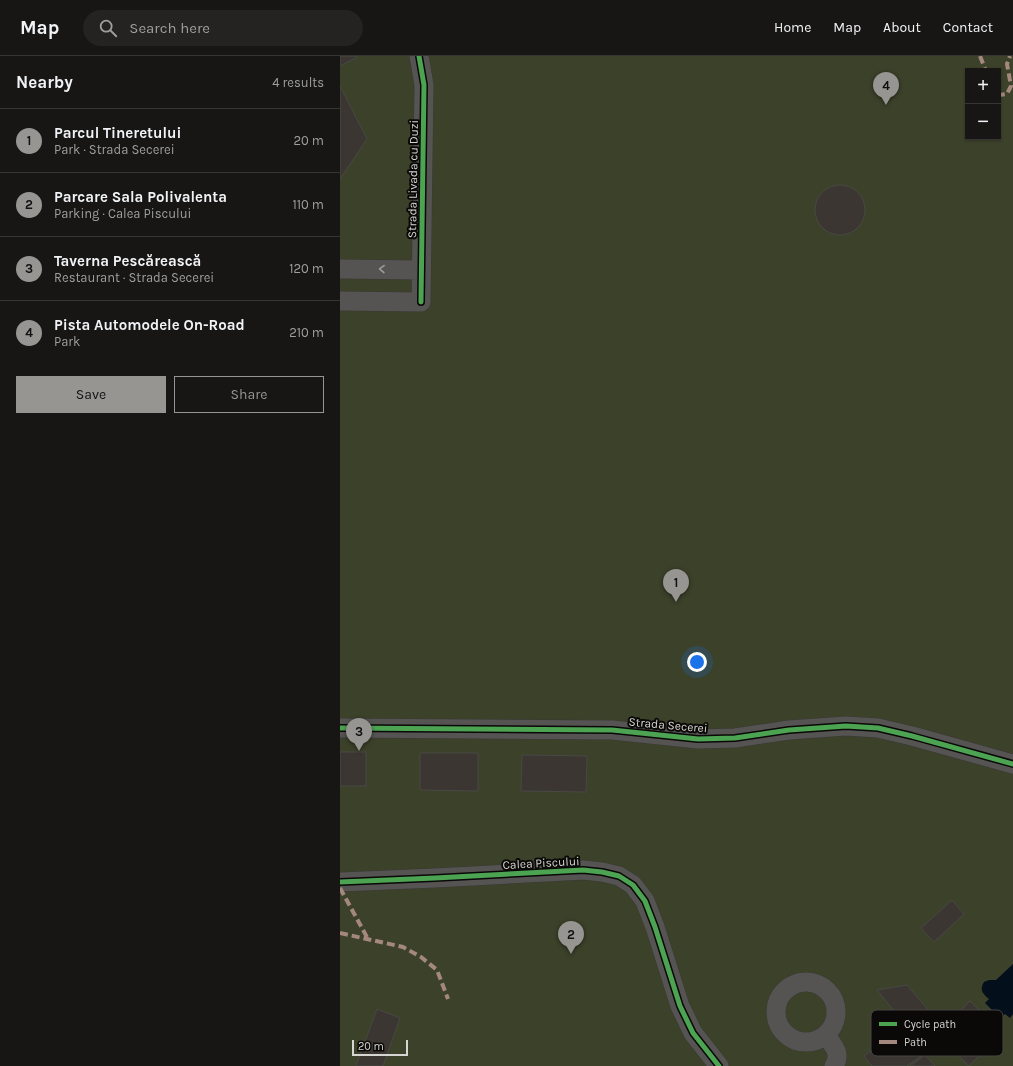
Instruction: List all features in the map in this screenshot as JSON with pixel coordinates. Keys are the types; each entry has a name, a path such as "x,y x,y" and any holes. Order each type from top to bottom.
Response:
{"street":[{"name":"Strada Livada cu Duzi","path":"340,301 421,302 424,85 419,56"},
{"path":"340,269 421,270"},
{"name":"Strada Secerei","path":"340,728 612,730 698,739 735,738 789,730 846,726 878,728 1013,764"},
{"name":"Calea Piscului","path":"340,882 583,870 619,876 633,885 645,901 655,927 680,1006 693,1033 719,1066"},
{"path":"826,1035 836,1050 838,1060 834,1066"}],"green space":[{"path":"340,56 1013,56 1013,1066 340,1066"}],"water":[{"path":"1013,964 1013,1014 1010,1018 1005,1014 1003,1016 1003,1010 992,1010 985,1003 989,999 983,994 982,987 984,982 996,980"}],"building":[{"path":"340,56 356,56 357,57 340,66"},
{"path":"340,86 367,139 340,179"},
{"path":"835,185 845,185 858,192 865,205 865,215 858,228 845,235 835,235 826,231 819,224 815,215 815,205 819,196 826,189"},
{"path":"340,752 366,752 366,786 340,786"},
{"path":"420,753 478,753 478,791 420,790"},
{"path":"522,755 587,756 586,792 521,791"},
{"path":"952,900 964,914 934,942 921,928"},
{"path":"907,985 928,1010 893,1010 877,990"},
{"path":"970,1001 979,1010 961,1010"},
{"path":"377,1009 400,1018 383,1066 356,1066"},
{"path":"871,1051 871,1056 921,1056 907,1066 872,1066 864,1056"},
{"path":"924,1056 926,1056 935,1066 910,1066"},
{"path":"959,1056 979,1056 969,1066"}],"marked path":[{"path":"980,56 985,68"},
{"path":"1001,95 1007,94 1011,86 1007,64 1010,56"},
{"path":"340,888 368,939"},
{"path":"340,933 403,947 421,957 437,970 448,999"}],"cycle path":[{"path":"419,56 424,85 421,302"},
{"path":"340,728 612,730 698,739 735,738 789,730 846,726 878,728 1013,764"},
{"path":"340,882 583,870 619,876 633,885 645,901 655,927 680,1006 693,1033 719,1066"}],"place":[{"name":"Pista Automodele On-Road","path":"886,105"},
{"name":"Parcul Tineretului","path":"676,602"},
{"name":"Taverna Pescărească","path":"359,751"},
{"name":"Parcare Sala Polivalenta","path":"571,954"}]}
